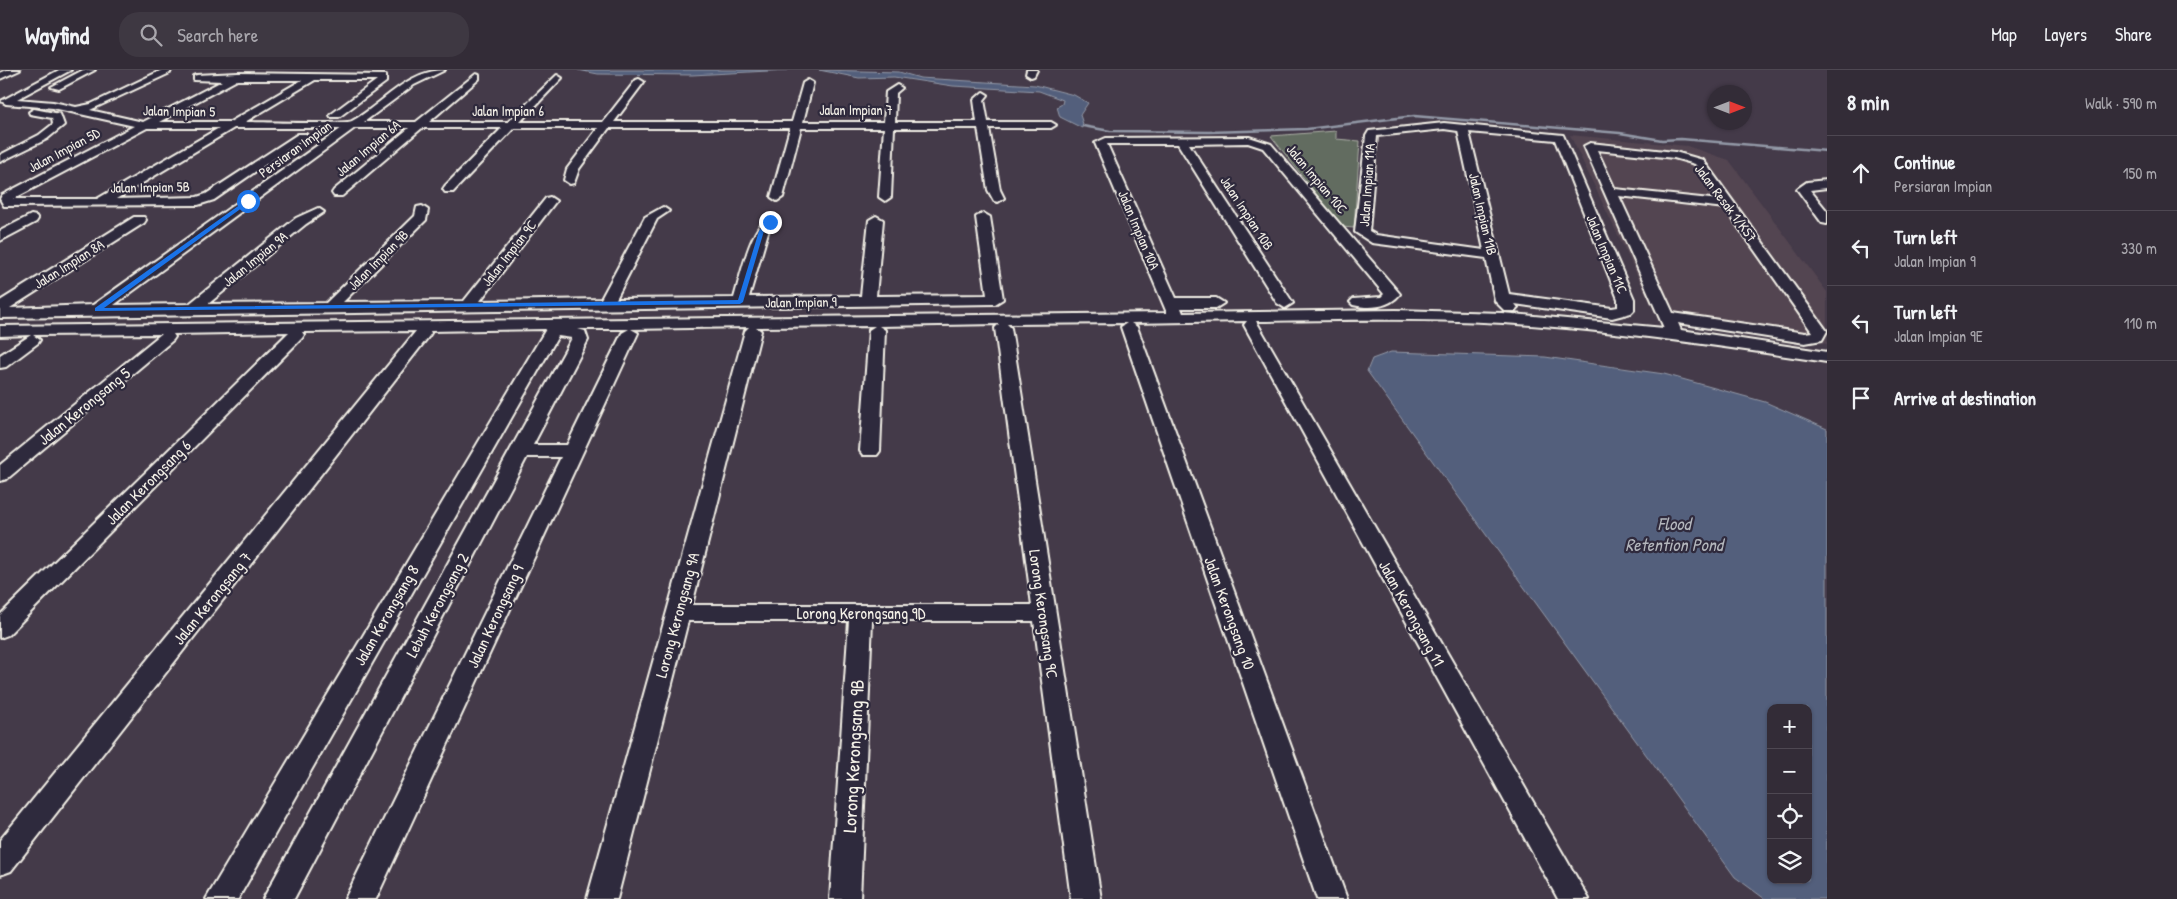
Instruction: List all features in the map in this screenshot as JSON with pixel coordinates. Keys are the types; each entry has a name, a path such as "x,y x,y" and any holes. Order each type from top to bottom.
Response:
{"street":[{"path":"0,76 15,70"},
{"path":"0,158 44,137 58,126 56,116 4,105 6,101 66,70"},
{"path":"22,102 90,70"},
{"name":"Persiaran Impian","path":"97,310 410,83 440,70"},
{"path":"77,110 94,106 167,71"},
{"path":"143,125 236,77"},
{"name":"Jalan Impian 5B","path":"100,203 315,77"},
{"path":"197,78 383,77 383,80 335,115"},
{"name":"Jalan Impian 6A","path":"338,192 476,77"},
{"path":"449,189 513,126 557,78"},
{"path":"570,180 573,168 639,82"},
{"path":"777,197 808,83"},
{"path":"885,197 891,92 897,88"},
{"path":"983,95 979,100 981,125 994,190 998,198"},
{"name":"Jalan Impian 5","path":"4,105 22,102 53,105 143,125 352,126"},
{"path":"708,115 726,118 731,121 732,125 715,134 693,136 667,132 664,125 675,118 708,115"},
{"name":"Jalan Impian 5D","path":"100,203 8,203 6,198 143,125"},
{"name":"Jalan Impian 6","path":"352,126 664,125"},
{"name":"Jalan Impian 7","path":"732,125 1051,125"},
{"name":"Jalan Impian 11A","path":"1492,255 1372,239 1362,232 1371,136 1373,133 1444,126 1559,137"},
{"name":"Jalan Impian 11B","path":"1463,128 1502,299 1498,307 1507,319"},
{"name":"Jalan Impian 5B","path":"100,203 198,201 210,197 302,136"},
{"name":"Jalan Impian 11C","path":"1502,299 1612,313 1626,310 1626,299 1559,137"},
{"name":"Jalan Impian 10C","path":"1181,140 1250,140 1267,146 1392,294 1385,301 1376,302 1285,302"},
{"name":"Jalan Impian 10A","path":"1174,310 1101,143 1106,141 1181,140"},
{"name":"Jalan Impian 10B","path":"1181,140 1285,302"},
{"name":"Jalan Resak 1/KS7","path":"1668,316 1805,338 1816,337 1820,332 1699,162 1692,158 1590,146 1675,334"},
{"path":"1827,186 1811,185 1803,189 1827,220"},
{"path":"1827,186 1812,192 1827,211"},
{"path":"1612,192 1731,205"},
{"name":"Jalan Impian 9C","path":"469,305 550,201"},
{"name":"Jalan Impian 9B","path":"330,307 421,217 422,210"},
{"path":"606,304 652,217 663,211"},
{"name":"Jalan Impian 9A","path":"193,308 301,221 318,212"},
{"name":"Jalan Impian 9","path":"0,313 193,308 994,299 983,217"},
{"path":"0,237 31,219"},
{"name":"Jalan Impian 8A","path":"0,308 139,220"},
{"path":"868,301 876,220"},
{"path":"740,302 762,231 771,221"},
{"path":"1174,310 1285,302"},
{"path":"0,331 1174,310 1507,319 1675,334 1827,357"},
{"name":"Jalan Kerongsang 11","path":"1252,325 1574,899"},
{"name":"Jalan Kerongsang 10","path":"1129,327 1332,899"},
{"name":"Lorong Kerongsang 9C","path":"1003,328 1086,899"},
{"path":"870,451 877,330"},
{"name":"Lebuh Kerongsang 2","path":"278,899 580,340 579,334 552,331"},
{"name":"Jalan Kerongsang 8","path":"220,899 552,331"},
{"name":"Lorong Kerongsang 9A","path":"602,899 753,331"},
{"name":"Jalan Kerongsang 7","path":"0,862 423,333"},
{"name":"Jalan Kerongsang 9","path":"360,899 630,333"},
{"name":"Jalan Kerongsang 6","path":"0,629 296,335"},
{"name":"Jalan Kerongsang 5","path":"0,475 168,337"},
{"path":"0,363 32,340"},
{"path":"520,451 574,451"},
{"name":"Lorong Kerongsang 9D","path":"678,613 1044,613"},
{"name":"Lorong Kerongsang 9B","path":"845,899 861,613"}],"shaded area":[{"path":"1336,131 1336,139 1360,141 1354,228 1342,227 1271,136"},
{"path":"1570,135 1687,146 1729,160 1827,292 1827,344 1658,319"}],"water":[{"path":"578,70 788,70 692,75 598,74"},
{"path":"819,70 899,72 920,78 1035,85 1074,95 1088,103 1080,115 1083,124 1082,128 1060,117 1057,107 1062,104 1063,100 1039,91 953,86 894,77 859,78"},
{"name":"Flood Retention Pond","path":"1391,352 1545,357 1664,374 1765,402 1827,429 1827,899 1765,899 1735,877 1367,371 1372,359"}],"waterway":[{"path":"1083,126 1110,131 1209,132 1307,129 1414,116 1620,133 1662,140 1681,139 1827,151"}],"route":[{"path":"248,201 97,310 740,302 762,231 770,222"}]}
